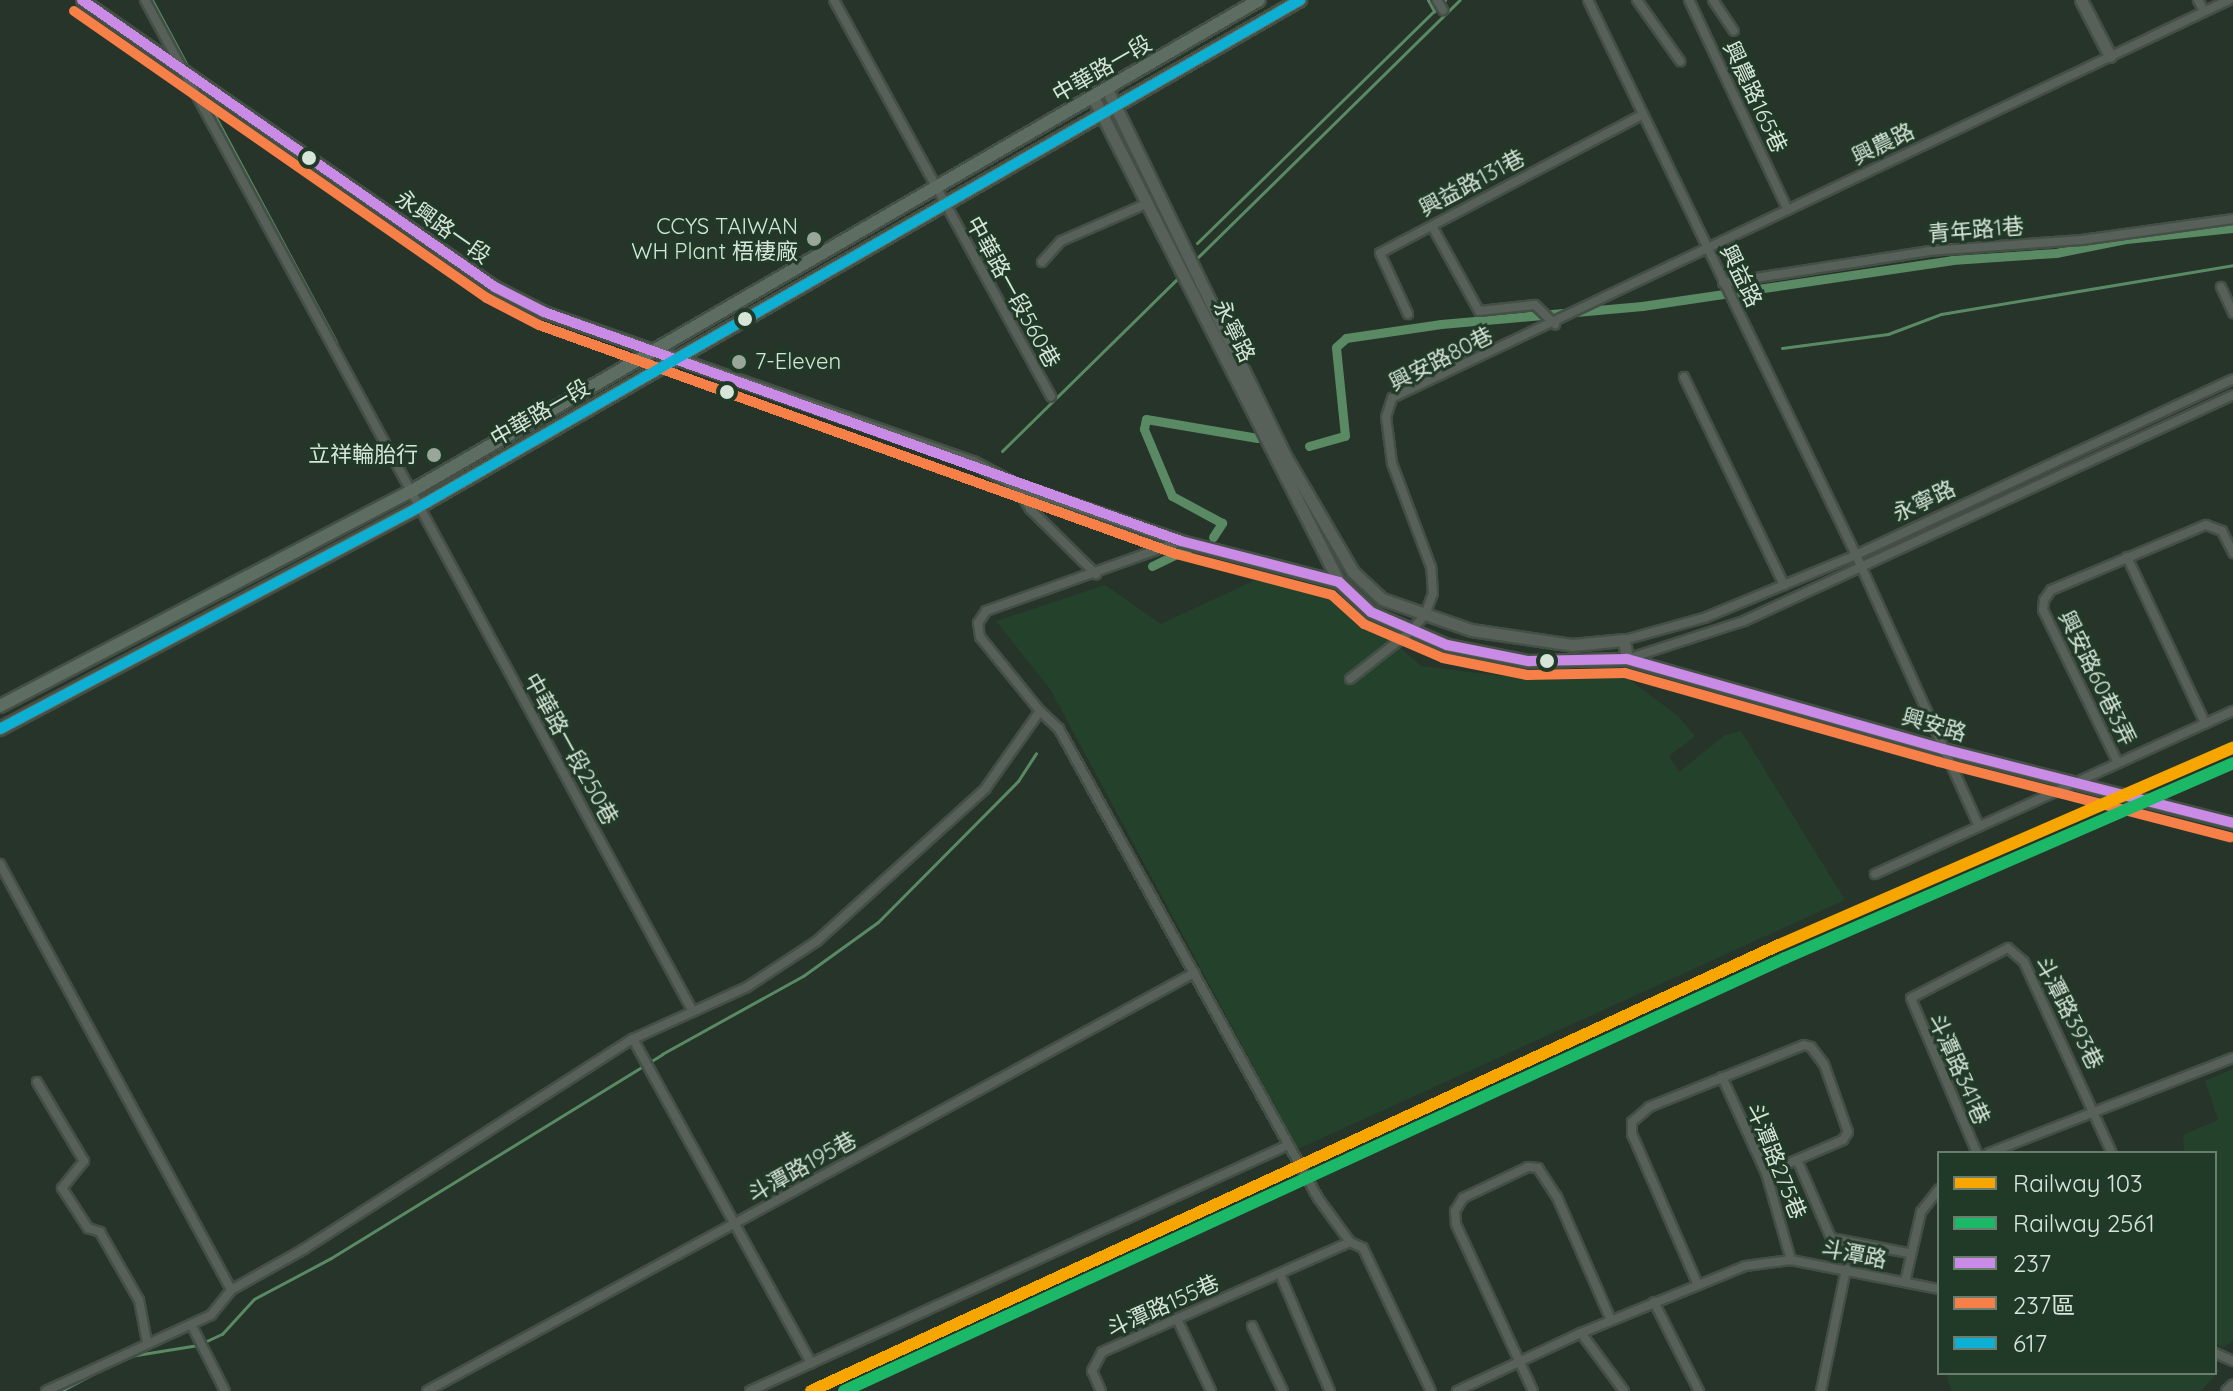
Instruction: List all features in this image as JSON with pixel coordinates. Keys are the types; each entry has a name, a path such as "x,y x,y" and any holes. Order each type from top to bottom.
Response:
{"main road":[{"name":"中華路一段","path":"0,706 410,492 650,349 1259,0"},
{"name":"中華路一段","path":"0,729 417,508 674,358 1104,117 1300,0"}],"street":[{"name":"永興路一段","path":"82,0 495,287 544,312 973,462 1014,484 1181,541"},
{"name":"中華路一段250巷","path":"145,0 417,508 691,1008"},
{"name":"中華路一段560巷","path":"834,0 1051,396"},
{"path":"1437,0 1443,10"},
{"name":"興益路","path":"1588,0 1856,555 1979,826"},
{"path":"1637,0 1680,61"},
{"name":"興農路165巷","path":"1689,0 1788,210"},
{"path":"1713,0 1734,31"},
{"path":"2081,0 2110,56"},
{"path":"2198,0 2204,11"},
{"name":"興農路","path":"1555,324 2229,0"},
{"name":"永寧路","path":"1107,89 1287,459 1353,572"},
{"name":"永寧路","path":"1093,97 1339,582"},
{"name":"興益路131巷","path":"1408,314 1380,253 1642,115"},
{"path":"1042,262 1061,241 1148,203"},
{"name":"青年路1巷","path":"1723,283 1929,251 2082,240 2233,219"},
{"path":"1432,226 1479,311 1535,305 1555,324"},
{"path":"2221,287 2233,313"},
{"name":"興安路80巷","path":"1425,615 1433,593 1431,567 1392,463 1386,417 1392,398 1555,324"},
{"path":"1684,377 1784,585"},
{"name":"永寧路","path":"1624,640 1704,618 1856,555 2233,379"},
{"name":"永寧路","path":"1627,659 1710,635 1862,568 2233,395"},
{"path":"1014,484 1030,509 1096,574"},
{"name":"興安路60巷3弄","path":"2118,763 2043,610 2051,590 2206,525 2222,531 2233,553"},
{"path":"1181,541 986,611 978,623 986,645 1040,711 1059,729 1288,1145 1350,1242 1363,1248 1431,1391"},
{"name":"興安路","path":"1181,541 1339,582 1371,612 1410,632 1473,652 1528,661 1627,659 1943,749 2233,823"},
{"path":"2127,557 2205,723"},
{"path":"1339,582 1353,572 1382,599 1425,615 1515,638 1572,645 1624,640 1627,659"},
{"path":"1350,679 1410,632 1425,615"},
{"path":"46,1391 147,1342 193,1328 211,1315 231,1290 304,1249 633,1039 691,1008 775,971 855,909 1005,768 1040,711"},
{"path":"1875,874 2081,783 2233,711"},
{"path":"0,864 231,1290"},
{"name":"斗潭路393巷","path":"1911,998 1997,952 2017,952 2097,1112"},
{"name":"斗潭路195巷","path":"427,1391 1194,973"},
{"name":"斗潭路341巷","path":"1911,998 1976,1151"},
{"path":"633,1039 811,1363"},
{"path":"1698,1285 1632,1134 1632,1122 1649,1107 1804,1045 1817,1052 1850,1125 1843,1140 1798,1162 1766,1173"},
{"path":"1994,1151 2233,1058"},
{"name":"斗潭路275巷","path":"1722,1077 1766,1173 1791,1260"},
{"path":"37,1082 84,1161 62,1188 88,1228 100,1232 139,1300 147,1342"},
{"path":"2097,1112 2111,1151"},
{"path":"750,1391 1288,1145"},
{"path":"1798,1162 1831,1238 1908,1253"},
{"path":"1533,1391 1455,1211 1463,1198 1528,1167 1546,1176 1611,1320"},
{"name":"斗潭路","path":"1457,1391 1581,1333 1745,1266 1791,1260 1905,1282 1908,1253 1921,1212 1937,1192"},
{"name":"斗潭路155巷","path":"1101,1391 1092,1371 1096,1357 1350,1242"},
{"path":"1821,1391 1846,1269"},
{"path":"1280,1274 1330,1391"},
{"path":"1905,1282 1937,1289"},
{"path":"1654,1302 1699,1391"},
{"path":"1177,1319 1211,1391"},
{"path":"1252,1326 1283,1391"},
{"path":"193,1328 225,1391"},
{"path":"1581,1333 1624,1391"},
{"path":"2227,1391 2233,1385"}],"shaded area":[{"path":"1255,580 1329,585 1421,666 1536,680 1622,674 1678,716 1695,736 1669,756 1679,772 1725,735 1741,731 1845,900 1298,1149 1050,689 996,621 1105,585 1161,624"},
{"path":"2233,1069 2233,1341 2223,1348 2217,1344 2217,1151 2184,1151 2183,1135 2218,1120 2205,1081"},
{"path":"1946,1375 2215,1375 2201,1391 1952,1391"}],"waterway":[{"path":"152,0 188,67"},
{"path":"1428,0 1434,11"},
{"path":"1197,243 1445,0"},
{"path":"1195,260 1460,0"},
{"path":"200,88 336,342"},
{"path":"1309,446 1345,436 1336,347 1346,338 1441,324 1642,306 1952,260 2056,253 2126,239 2233,228"},
{"path":"1782,348 1888,334 1941,314 2233,265"},
{"path":"1002,451 1179,277"},
{"path":"1213,537 1222,523 1172,496 1144,429 1146,419 1257,438"},
{"path":"1152,566 1193,546"},
{"path":"130,1356 198,1345 222,1334 254,1299 331,1258 662,1054 803,976 878,922 1018,781 1036,753"},
{"path":"61,1391 91,1375"}],"rail line":[{"name":"103","path":"811,1391 1779,945 2233,748"},
{"name":"2561","path":"844,1391 1785,958 2233,763"}],"transit line":[{"name":"237","path":"82,0 495,287 544,312 1181,541 1339,582 1371,612 1447,645 1528,661 1627,659 1943,749 2233,823"},
{"name":"617","path":"0,729 417,508 1300,0"},
{"name":"237區","path":"74,11 487,298 539,325 1176,554 1332,595 1364,624 1443,658 1527,675 1625,673 1939,762 2230,837"}],"place":[{"name":"CCYS TAIWAN WH Plant 梧棲廠","path":"814,239"},
{"name":"7-Eleven","path":"739,362"},
{"name":"立祥輪胎行","path":"434,455"}]}
